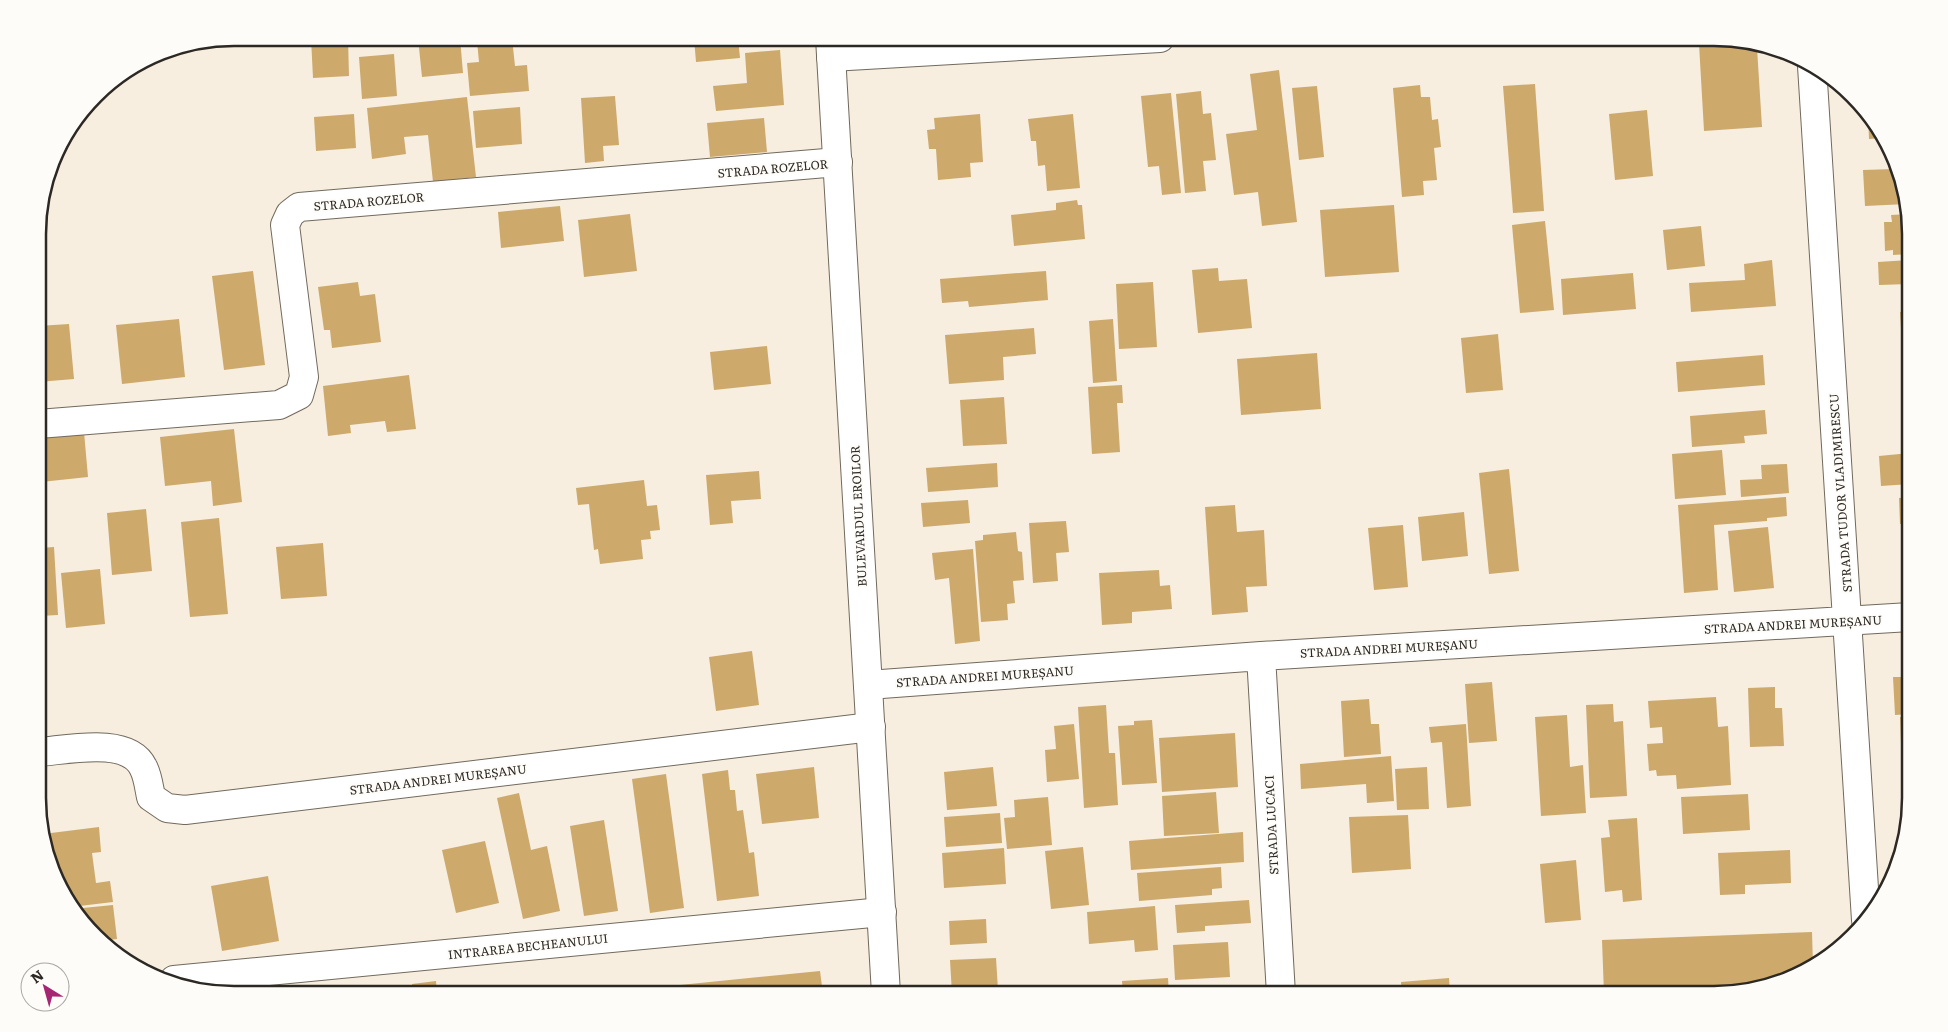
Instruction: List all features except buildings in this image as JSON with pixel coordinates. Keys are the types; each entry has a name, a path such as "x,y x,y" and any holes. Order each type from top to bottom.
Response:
{"street":[{"path":"830,47 867,46"},
{"name":"BULEVARDUL EROILOR","path":"830,47 886,986"},
{"name":"STRADA TUDOR VLADIMIRESCU","path":"1813,74 1849,620 1865,909"},
{"name":"STRADA ROZELOR","path":"46,423 279,405 299,395 304,377 285,225 290,214 299,207 838,162"},
{"name":"STRADA ANDREI MUREȘANU","path":"868,685 1261,656 1902,617"},
{"name":"STRADA LUCACI","path":"1261,656 1281,986"},
{"name":"STRADA ANDREI MUREȘANU","path":"46,752 119,748 131,753 143,767 151,797 167,808 184,810 871,727"},
{"name":"INTRAREA BECHEANULUI","path":"186,979 882,912"}]}
